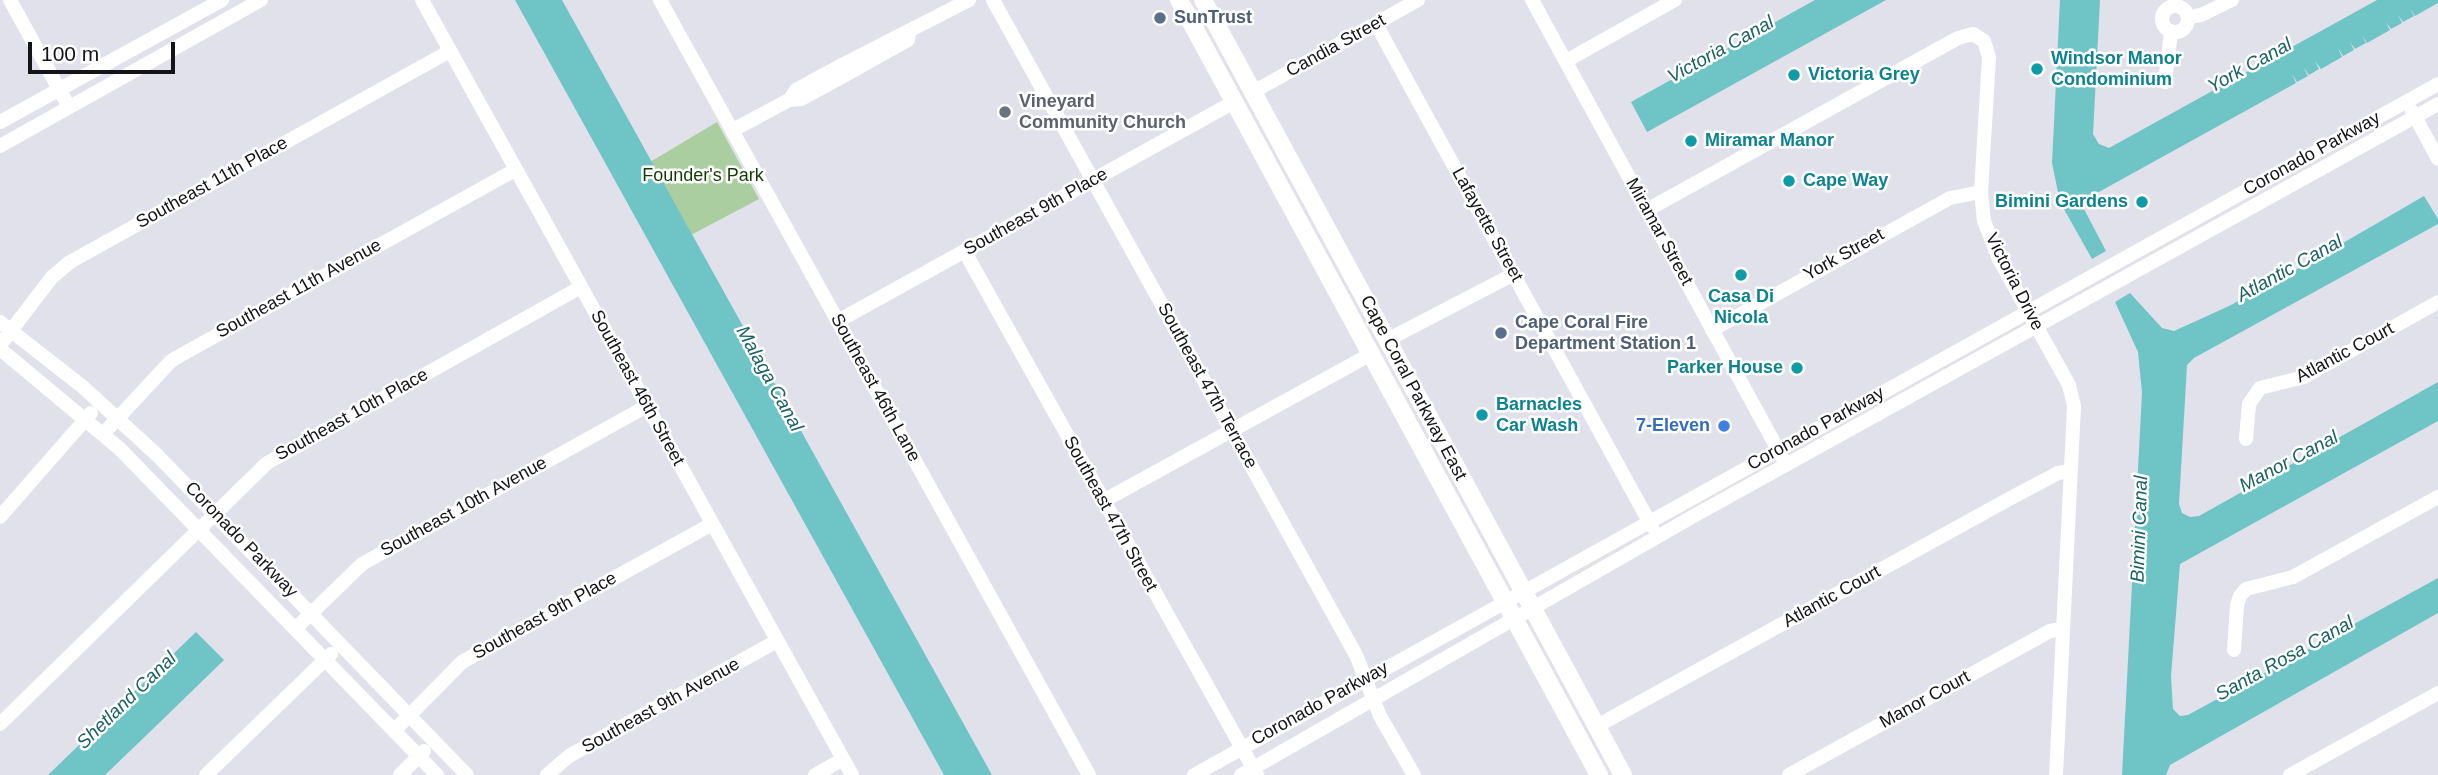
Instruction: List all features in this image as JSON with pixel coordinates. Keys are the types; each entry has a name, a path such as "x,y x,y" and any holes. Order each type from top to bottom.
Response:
{"main road":[{"name":"Cape Coral Parkway East","path":"1203,0 1623,775"},
{"name":"Cape Coral Parkway East","path":"1181,4 1598,775"},
{"path":"1181,4 1202,24 1232,79 1243,88 1252,89"},
{"path":"1234,102 1249,107 1289,175 1303,184"},
{"path":"1318,257 1342,283 1367,328 1377,338 1388,340"},
{"path":"1371,354 1384,359 1424,428 1441,439"}],"street":[{"path":"10,0 69,107"},
{"path":"0,122 222,0"},
{"path":"0,146 261,0"},
{"name":"Southeast 46th Street","path":"422,0 852,775"},
{"name":"Southeast 46th Lane","path":"660,0 1089,775"},
{"path":"733,130 789,100 801,99 858,69 908,40 909,33 969,0"},
{"name":"Southeast 47th Terrace","path":"993,0 1356,655 1373,699 1414,775"},
{"name":"Candia Street","path":"1252,89 1418,0"},
{"name":"Miramar Street","path":"1532,0 1786,465"},
{"path":"1566,61 1675,0"},
{"path":"2188,17 2201,15 2232,0"},
{"path":"2173,3 2185,10 2188,17 2184,29 2171,32 2163,25 2162,16 2173,3"},
{"name":"Lafayette Street","path":"1376,24 1658,537"},
{"path":"2165,82 2171,32"},
{"name":"Victoria Drive","path":"1647,210 1969,34 1984,41 1989,57 1981,192 1987,232 2072,396 2074,417 2069,471 2056,775"},
{"name":"Southeast 11th Place","path":"0,347 5,326 70,262 450,51"},
{"name":"Coronado Parkway","path":"1194,775 1648,520 2438,84"},
{"path":"2407,101 2438,159"},
{"name":"Southeast 9th Place","path":"838,321 1234,102"},
{"name":"Coronado Parkway","path":"1250,773 1373,699 1658,537 2438,104"},
{"name":"Southeast 11th Avenue","path":"103,434 171,361 515,170"},
{"name":"York Street","path":"1712,330 1950,198 1981,192"},
{"path":"2226,201 2234,216"},
{"name":"Southeast 47th Street","path":"965,252 1105,500 1241,749 1250,773"},
{"path":"1388,340 1514,274"},
{"name":"Southeast 10th Place","path":"0,724 200,530 214,513 277,456 581,288"},
{"name":"Atlantic Court","path":"2246,439 2249,404 2260,388 2304,377 2438,302"},
{"name":"Coronado Parkway","path":"5,326 118,418 214,513 467,775"},
{"name":"Coronado Parkway","path":"0,347 103,434 200,530 437,775"},
{"path":"1105,500 1371,354"},
{"path":"0,517 100,402"},
{"name":"Southeast 10th Avenue","path":"295,629 362,564 647,405"},
{"name":"Atlantic Court","path":"1597,726 2009,499 2058,473 2069,471"},
{"path":"2234,650 2237,606 2246,589 2293,577 2438,497"},
{"name":"Southeast 9th Place","path":"394,730 461,662 712,524"},
{"name":"Manor Court","path":"1789,775 2050,631 2063,629"},
{"name":"Southeast 9th Avenue","path":"547,775 569,757 778,641"},
{"path":"206,775 341,645"},
{"path":"2290,775 2438,693"},
{"path":"400,775 434,741"},
{"path":"815,775 843,759"}],"green space":[{"name":"Founder's Park","path":"717,122 759,199 691,235 650,162"}],"water":[{"name":"Malaga Canal","path":"515,0 562,0 992,775 944,775"},
{"path":"1815,0 1886,0 1647,132 1631,102"},
{"path":"2060,0 2100,0 2093,134 2099,144 2109,148 2377,0 2438,0 2438,3 2415,16 2410,8 2414,16 2403,22 2398,15 2402,23 2391,29 2386,22 2390,30 2367,43 2362,35 2366,43 2355,49 2350,42 2354,50 2343,56 2338,48 2342,57 2321,69 2315,61 2319,69 2309,75 2304,68 2308,76 2297,82 2292,74 2296,83 2088,198 2084,209 2106,251 2092,259 2060,202 2052,163"},
{"name":"Bimini Canal","path":"2424,196 2438,219 2438,224 2194,358 2187,365 2179,504 2182,513 2190,517 2199,516 2438,382 2438,421 2180,564 2171,676 2173,709 2180,716 2188,715 2438,578 2438,613 2170,765 2166,775 2122,775 2142,393 2138,352 2115,302 2130,293 2162,328 2174,331 2229,306"},
{"name":"Shetland Canal","path":"196,632 224,660 156,726 105,775 48,775"}],"place":[{"name":"SunTrust","path":"1160,18"},
{"name":"Windsor Manor Condominium","path":"2037,69"},
{"name":"Victoria Grey","path":"1794,75"},
{"name":"Vineyard Community Church","path":"1005,112"},
{"name":"Miramar Manor","path":"1691,141"},
{"name":"Cape Way","path":"1789,181"},
{"name":"Bimini Gardens","path":"2142,202"},
{"name":"Casa Di Nicola","path":"1741,275"},
{"name":"Cape Coral Fire Department Station 1","path":"1501,333"},
{"name":"Parker House","path":"1797,368"},
{"name":"Barnacles Car Wash","path":"1482,415"},
{"name":"7-Eleven","path":"1724,426"}],"water label":[{"name":"Victoria Canal","path":"1721,50"},
{"name":"York Canal","path":"2250,66"},
{"name":"Atlantic Canal","path":"2290,269"},
{"name":"Manor Canal","path":"2289,462"},
{"name":"Santa Rosa Canal","path":"2285,659"}]}
